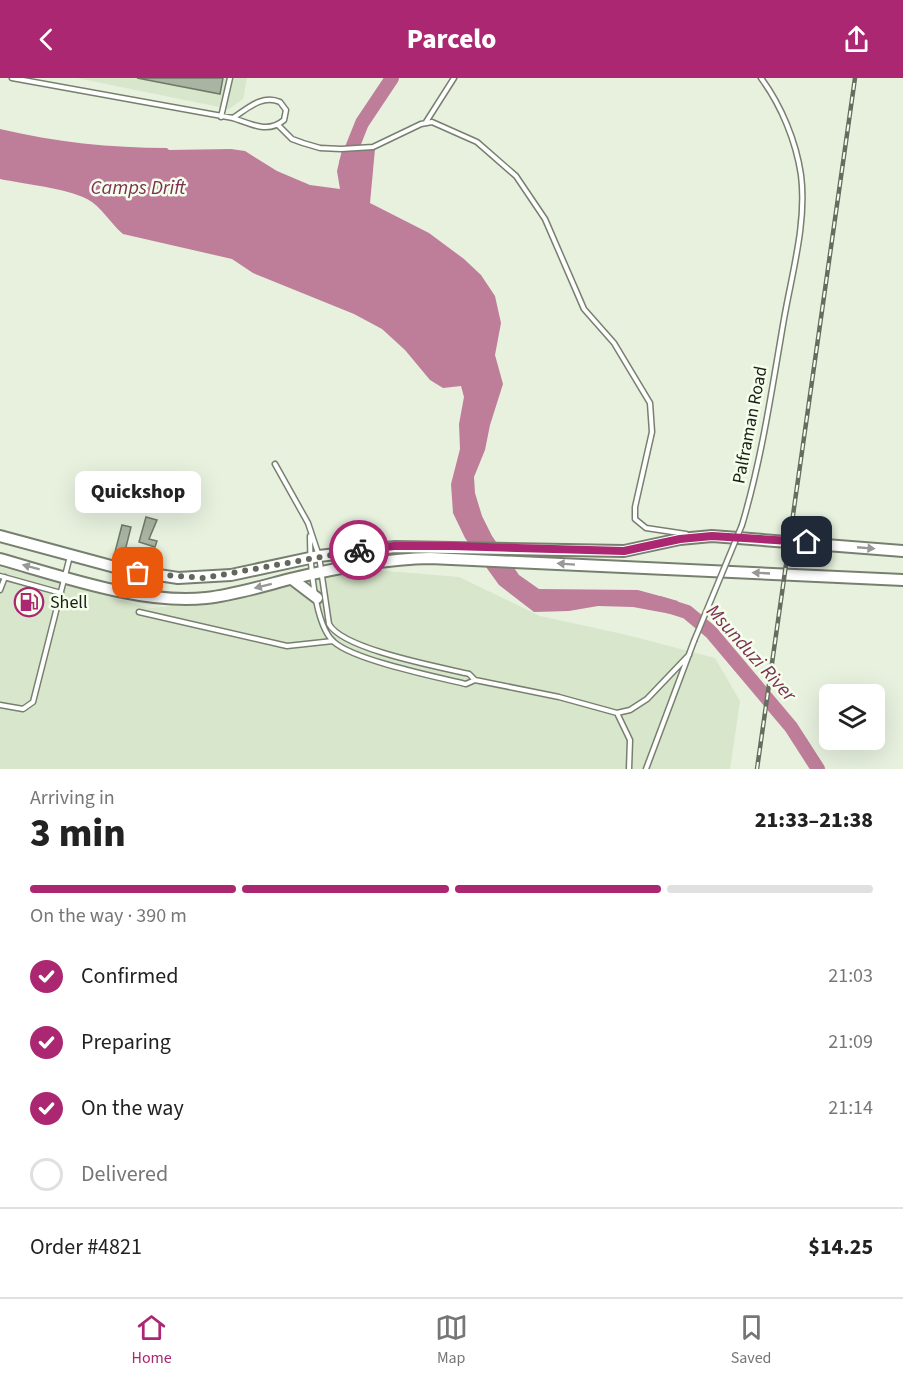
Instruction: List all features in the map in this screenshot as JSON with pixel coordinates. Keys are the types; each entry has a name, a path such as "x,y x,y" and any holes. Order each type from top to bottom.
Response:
{"main road":[{"path":"0,536 150,575 187,578 316,565 358,566 413,558 624,551 712,536 903,551"},
{"path":"0,559 135,594 168,599 217,597 292,579 316,565 373,548 452,546 624,568 903,580"},
{"path":"292,579 317,598"}],"lane":[{"path":"12,78 233,118 262,128 278,125 285,120 286,110 275,99 260,101 233,118"},
{"path":"221,117 230,78"},
{"path":"426,123 454,78"},
{"name":"Palframan Road","path":"646,769 694,641 742,525 753,487 797,248 802,194 801,174 778,105 761,78"},
{"path":"278,125 292,138 303,143 320,148 341,149 384,144 426,123 438,123 477,142 516,176 539,207 584,309 620,353 650,403 652,432 635,507 635,519 646,528 672,530 696,537"},
{"path":"275,464 306,518 327,619 338,636 365,647 469,674 475,680 559,697 617,713 630,710 647,699 689,655"},
{"path":"310,532 316,565 317,598 324,627 333,641 345,649 367,657 424,673 466,684 475,680"},
{"path":"0,705 23,709 33,702 70,555"},
{"path":"0,590 2,577 61,593"},
{"path":"140,612 287,646 333,641"},
{"path":"617,713 630,740 629,769"}],"shaded area":[{"path":"77,78 247,78 243,99 229,109"},
{"path":"0,567 150,608 233,601 350,568 459,577 540,616 627,635 715,658 740,701 730,769 0,769"}],"water":[{"name":"Camps Drift","path":"0,129 62,141 125,147 245,151 277,171 310,185 340,189 337,171 342,150 375,149 370,203 429,233 464,259 481,275 495,296 501,323 495,355 503,384 485,450 474,477 475,493 482,516 492,536 519,575 539,589 638,590 678,601 671,614 633,607 598,606 569,611 534,612 499,585 465,538 453,513 451,484 460,449 459,424 464,397 461,386 443,388 430,380 405,350 382,329 354,314 253,273 232,259 123,234 97,206 87,199 57,189 0,179"}],"building":[{"path":"137,78 223,78 220,94"},
{"path":"146,517 157,520 149,539 157,541 155,547 139,542"},
{"path":"122,525 131,527 124,555 115,552"}],"waterway":[{"path":"346,163 362,123 392,78"},
{"name":"Msunduzi River","path":"659,603 687,612 711,632 791,727 818,769"}],"railway":[{"path":"757,769 855,78"}],"way so far":[{"path":"138,573 178,578 204,578 231,575 359,550"}],"place":[{"name":"Quickshop","path":"138,573"},
{"name":"Shell","path":"29,602"}],"route":[{"path":"359,550 394,546 452,546 515,550 624,551 680,539 712,536 807,542"}]}
